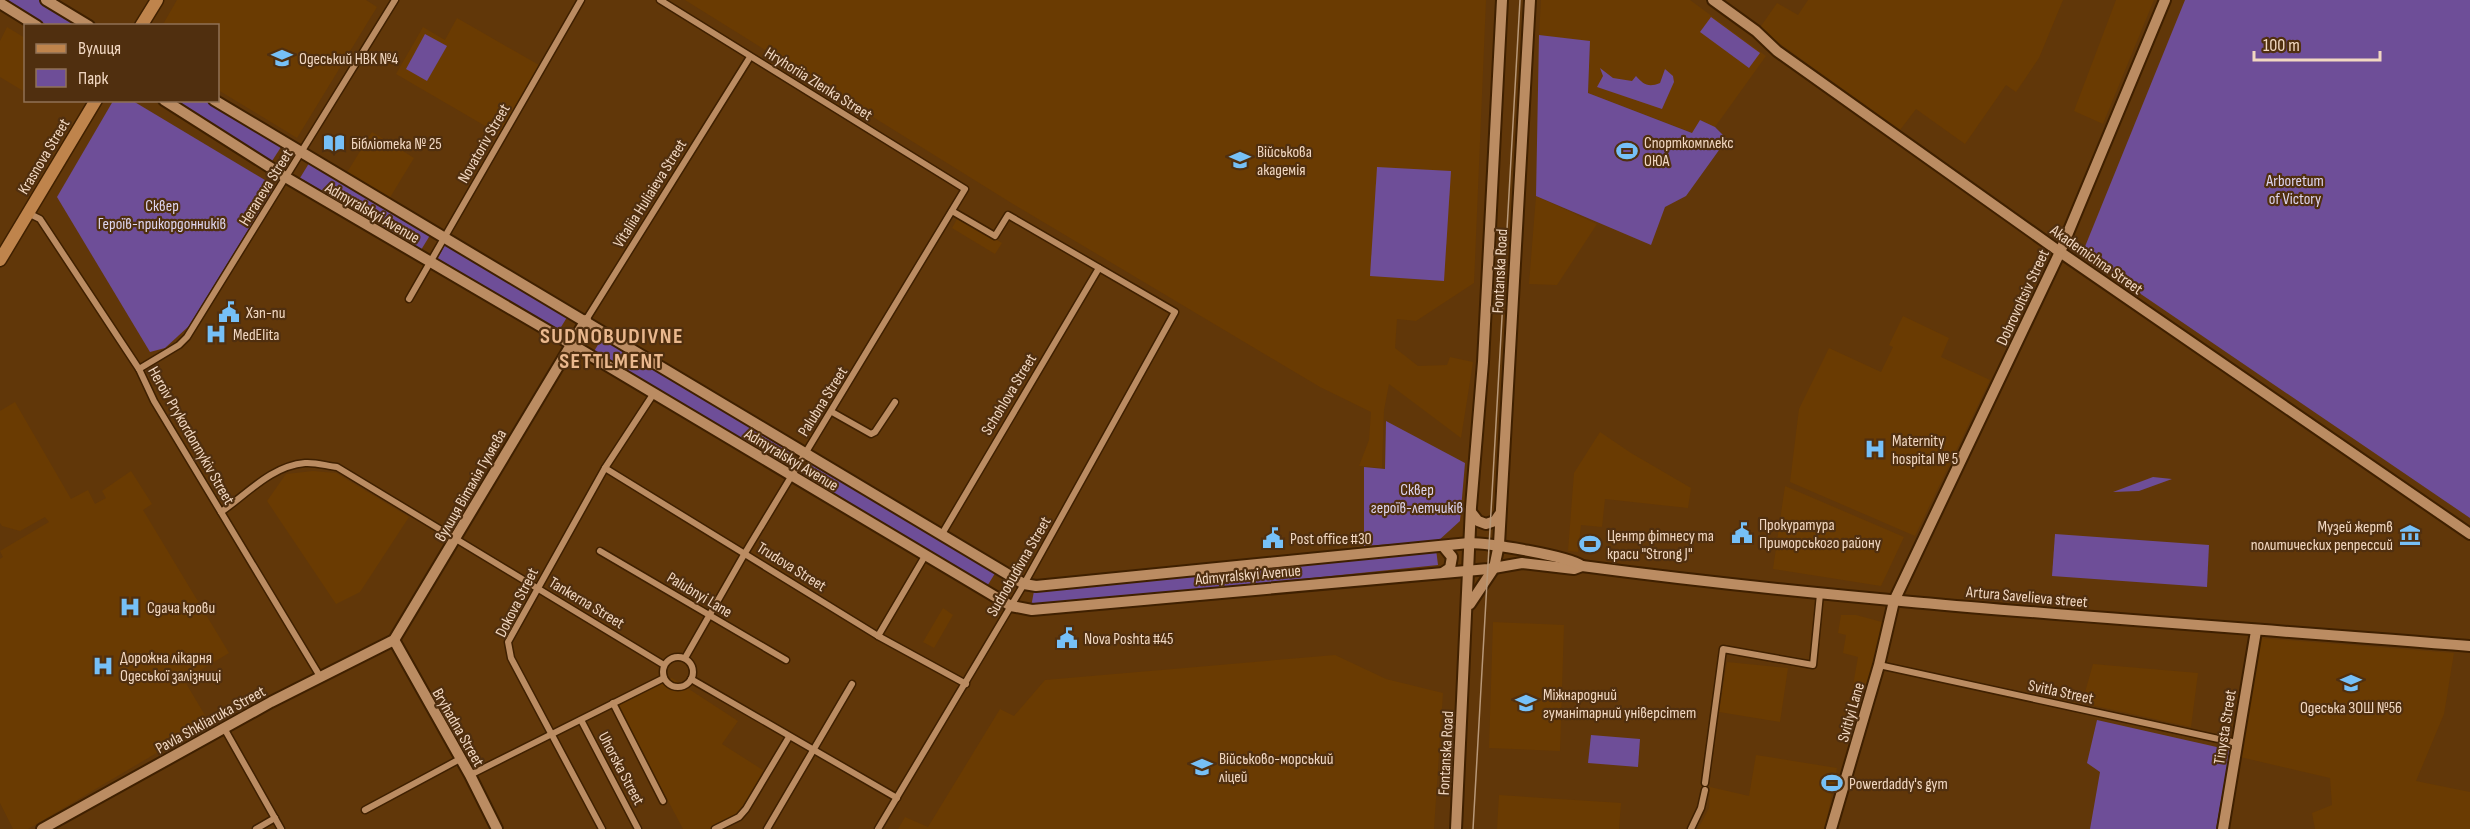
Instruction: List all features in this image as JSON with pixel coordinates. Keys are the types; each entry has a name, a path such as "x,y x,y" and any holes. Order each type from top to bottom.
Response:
{"main road":[{"path":"46,0 86,24"},
{"path":"142,24 156,0"},
{"name":"Fontanska Road","path":"1456,829 1468,607 1469,543 1483,362 1502,0"},
{"name":"Fontanska Road","path":"1494,568 1499,544 1530,0"},
{"name":"Akademichna Street","path":"1713,0 1756,31 1777,51 2060,252 2470,534"},
{"name":"Dobrovoltsiv Street","path":"1894,601 2060,252 2165,0"},
{"path":"0,3 34,24"},
{"name":"Krasnova Street","path":"0,260 95,102"},
{"name":"Admyralskyi Avenue","path":"167,102 286,178 571,344 1011,606 1032,609 1494,568"},
{"name":"Admyralskyi Avenue","path":"217,102 1024,584 1036,586 1119,579 1469,543 1499,544"},
{"name":"Vitaliia Huliaieva Street","path":"571,344 585,320"},
{"name":"вулиця Віталія Гуляєва","path":"394,640 571,344"},
{"path":"1471,512 1478,521 1486,524 1495,521 1500,515"},
{"name":"Artura Savelieva street","path":"1499,544 1575,561 1581,566"},
{"path":"1443,546 1452,557 1450,568 1444,572"},
{"name":"Artura Savelieva street","path":"1494,568 1522,563 1574,569 1581,566 1894,601 2470,646"},
{"path":"1468,607 1494,568"},
{"name":"Svitlyi Lane","path":"1831,829 1879,665 1894,601"},
{"name":"Tinysta Street","path":"2223,829 2256,631"},
{"name":"Pavla Shkliaruka Street","path":"42,829 224,728 394,640"},
{"name":"Bryhadna Street","path":"394,640 470,775 497,829"}],"street":[{"name":"Heraneva Street","path":"139,369 179,345 187,337 394,0"},
{"name":"Novatoriv Street","path":"409,299 582,0"},
{"name":"Hryhoriia Zlenka Street","path":"660,0 964,189"},
{"name":"Vitaliia Huliaieva Street","path":"585,320 750,57"},
{"name":"Palubna Street","path":"685,658 745,553 832,412 964,189"},
{"path":"952,211 995,236 1008,215 1099,268"},
{"name":"Heroiv Prykordonnykiv Street","path":"28,213 40,219 139,369 154,401 322,679"},
{"name":"Sudnobudivna Street","path":"878,829 1024,584 1174,312 1099,268"},
{"name":"Schohlova Street","path":"942,534 1099,268"},
{"name":"Dokova Street","path":"602,829 508,650 508,642 605,468 654,393"},
{"path":"832,412 871,434 875,432 895,402"},
{"name":"Tankerna Street","path":"220,512 253,489 267,476 286,468 306,463 337,467 664,665"},
{"name":"Trudova Street","path":"605,468 878,636 966,684"},
{"name":"Palubnyi Lane","path":"600,550 786,660"},
{"path":"878,636 926,556"},
{"path":"1691,829 1705,786 1724,650 1813,665 1820,594"},
{"path":"685,658 693,667 691,679 680,687 673,686 664,678 664,665 685,658"},
{"name":"Svitla Street","path":"1879,665 2237,743"},
{"path":"470,775 664,678"},
{"path":"691,679 897,798"},
{"path":"767,829 800,774 811,750 852,684"},
{"path":"613,703 663,801"},
{"name":"Uhorska Street","path":"581,720 638,829"},
{"path":"224,728 281,829"},
{"path":"715,829 739,817 746,809 789,737"},
{"path":"365,810 460,759"},
{"path":"256,829 275,818"}],"shaded area":[{"name":"Одеський НВК №4","path":"177,0 366,0 377,7 297,138 219,91 219,24 163,24"},
{"name":"Військова академія","path":"685,0 1486,0 1474,283 1416,321 1397,319 1395,348 1418,366 1447,365 1450,357 1473,362 1461,438 1389,384 1384,410 1382,468 1359,466 1369,440 1371,412 1320,387 1013,204"},
{"path":"1541,0 1690,0 1766,56 1715,127 1700,120 1693,133 1588,93 1590,42 1539,35"},
{"path":"1808,0 2063,0 2039,58 2016,92 2006,85 1965,144 1916,109 1900,130 1759,29 1777,3 1798,15"},
{"path":"2116,0 2154,0 2103,124 2074,111"},
{"path":"457,18 539,65 499,134 396,74 423,27 445,40"},
{"path":"7,27 24,37 24,91 0,77 0,41"},
{"path":"372,132 414,158 386,204 343,179"},
{"path":"1536,196 1597,224 1557,285 1529,284"},
{"path":"958,217 1002,243 995,254 952,228"},
{"name":"Maternity hospital № 5","path":"1903,316 1949,338 1941,357 1990,380 1915,536 1790,482 1799,409 1829,348 1881,372 1893,347 1889,345"},
{"name":"Дорожна лікарня Одеської залізниці","path":"15,402 71,499 88,490 95,504 106,498 102,491 131,471 152,504 143,510 229,653 184,680 209,722 28,829 13,829 0,803 0,559 3,557 0,551 49,522 45,517 20,531 2,526 0,523 0,411"},
{"path":"1600,432 1691,488 1688,508 1605,499 1602,527 1581,525 1578,552 1568,551 1574,473"},
{"path":"313,471 336,473 409,517 360,592 336,604 267,501 286,474"},
{"path":"1785,486 1904,537 1881,586 1773,569"},
{"path":"943,608 953,615 934,648 923,642"},
{"path":"1841,615 1856,615 1882,622 1874,662 1858,705 1850,702 1858,657 1843,653 1846,635 1838,633"},
{"name":"Міжнародний гуманітарний універсітет","path":"1493,622 1564,625 1560,751 1489,748"},
{"name":"Одеська ЗОШ №56","path":"2259,638 2454,653 2444,714 2416,781 2470,792 2470,829 2315,829 2312,813 2332,805 2330,778 2240,757"},
{"name":"Військово-морський ліцей","path":"1335,655 1386,679 1443,693 1434,829 898,829 905,817 928,827 1000,709 1014,716 1045,680"},
{"path":"1727,662 1788,668 1780,722 1719,712"},
{"path":"2093,664 2198,673 2191,727 2082,703"},
{"path":"672,678 738,721 722,744 766,772 741,814 712,829 683,829 617,704"},
{"path":"1756,755 1837,768 1825,829 1698,829 1709,808 1710,787 1749,796"},
{"path":"1499,795 1621,803 1619,829 1497,829"}],"green space":[{"path":"4,0 41,0 83,24 45,24"},
{"name":"Arboretum of Victory","path":"2185,0 2470,0 2470,518 2082,254"},
{"path":"1711,17 1760,53 1749,68 1700,32"},
{"path":"425,34 447,46 427,81 406,69"},
{"name":"Спорткомплекс ОЮА","path":"1539,35 1590,41 1588,93 1692,133 1700,120 1715,127 1727,139 1686,196 1665,207 1651,245 1536,196"},
{"path":"1600,68 1613,78 1632,81 1636,76 1649,85 1660,83 1665,69 1673,76 1674,82 1662,109 1597,87 1603,76"},
{"name":"Сквер Героїв-прикордонників","path":"112,102 135,102 275,186 189,326 165,348 150,352 57,197"},
{"path":"174,102 212,102 283,144 272,161"},
{"path":"311,160 432,232 421,250 300,178"},
{"path":"1377,167 1451,171 1444,281 1370,276"},
{"path":"447,241 569,314 558,332 437,260"},
{"path":"604,335 796,450 785,468 593,353"},
{"name":"Сквер героїв-летчиків","path":"1386,421 1465,463 1460,521 1438,541 1364,546 1364,467 1385,469"},
{"path":"812,459 997,570 986,588 801,477"},
{"path":"2153,477 2172,479 2139,491 2113,492"},
{"path":"2055,534 2209,545 2207,587 2052,576"},
{"path":"1436,549 1438,565 1031,607 1034,591"},
{"path":"2097,720 2230,750 2216,829 2090,829 2100,772 2087,763"},
{"path":"1591,735 1640,739 1638,767 1588,763"}],"tram line":[{"path":"1473,829 1520,0"}],"place":[{"name":"Одеський НВК №4","path":"282,58"},
{"name":"Бібліотека № 25","path":"334,143"},
{"name":"Спорткомплекс ОЮА","path":"1627,151"},
{"name":"Військова академія","path":"1240,160"},
{"name":"Хэп-пи","path":"229,312"},
{"name":"MedElita","path":"216,334"},
{"name":"Maternity hospital № 5","path":"1875,449"},
{"name":"Прокуратура Приморського району","path":"1742,533"},
{"name":"Музей жертв политических репрессий","path":"2410,535"},
{"name":"Post office #30","path":"1273,538"},
{"name":"Центр фітнесу та краси \"Strong J\"","path":"1590,544"},
{"name":"Сдача крови","path":"130,607"},
{"name":"Nova Poshta #45","path":"1067,638"},
{"name":"Дорожна лікарня Одеської залізниці","path":"103,666"},
{"name":"Одеська ЗОШ №56","path":"2351,683"},
{"name":"Міжнародний гуманітарний універсітет","path":"1526,703"},
{"name":"Військово-морський ліцей","path":"1202,767"},
{"name":"Powerdaddy's gym","path":"1832,783"}],"district":[{"name":"SUDNOBUDIVNE SETTLMENT","path":"612,348"}]}
